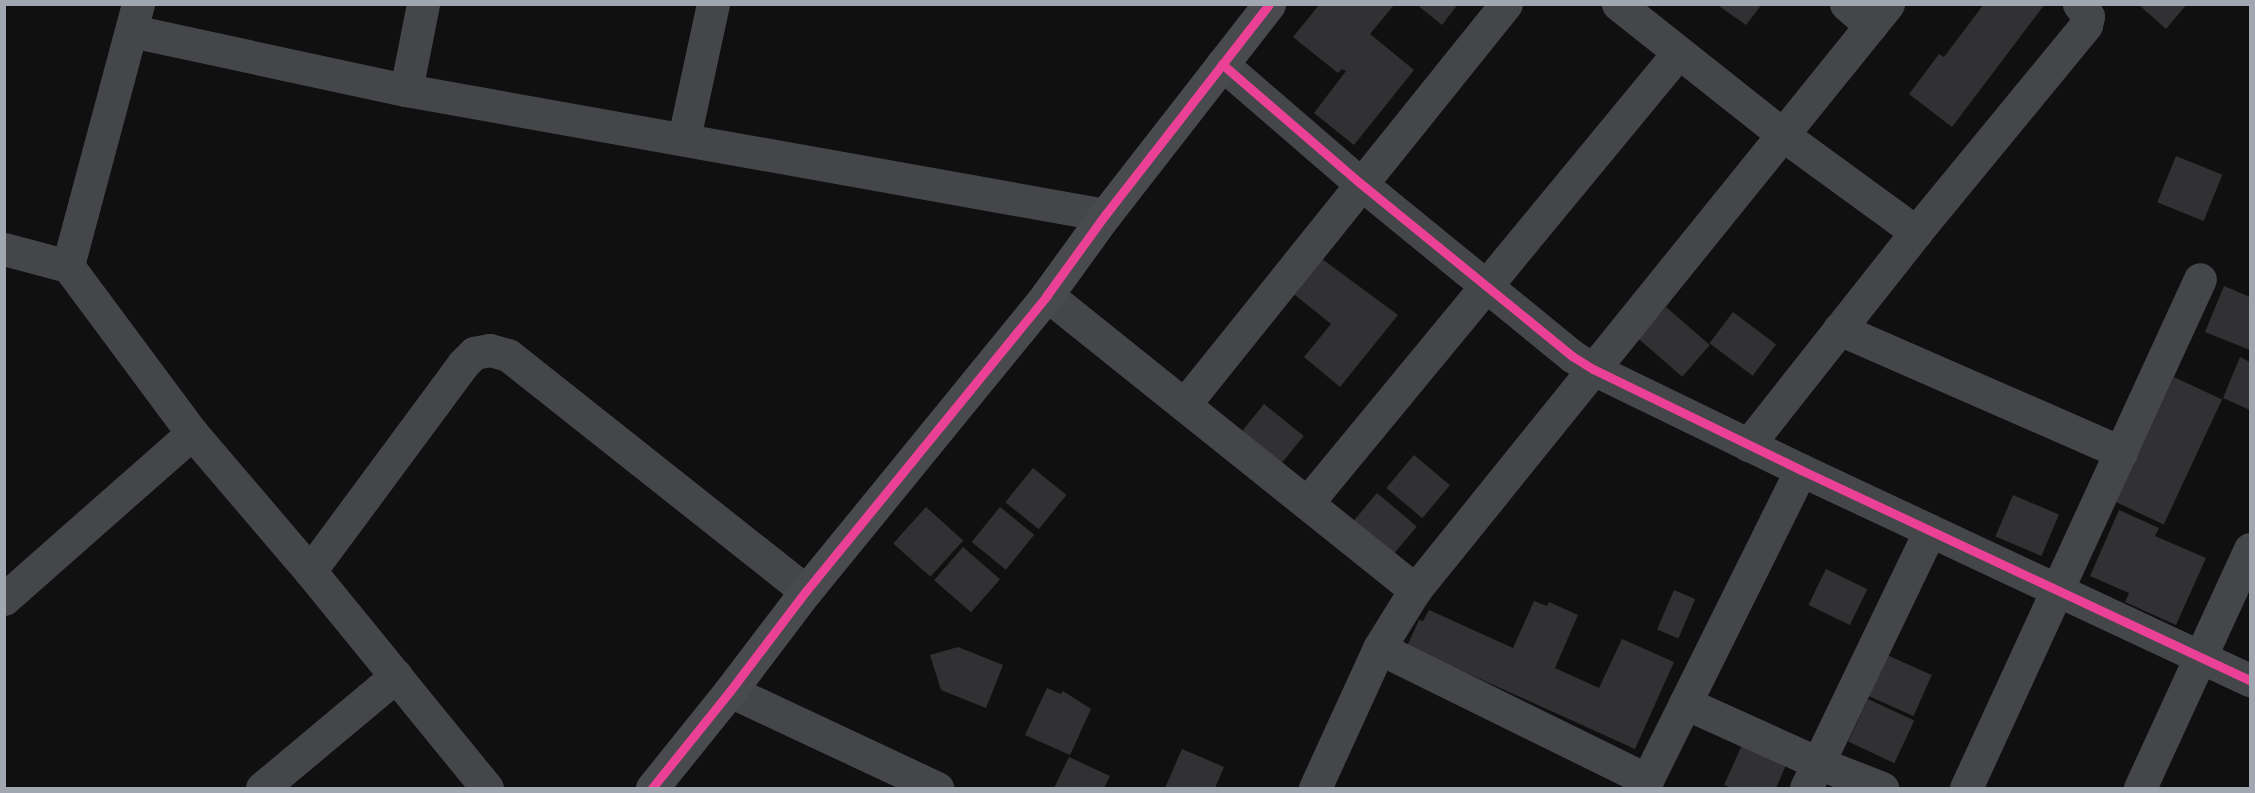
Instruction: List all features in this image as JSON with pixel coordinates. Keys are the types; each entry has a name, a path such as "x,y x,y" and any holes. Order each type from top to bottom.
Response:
{"street":[{"path":"406,90 423,4"},
{"path":"684,138 713,4"},
{"path":"652,789 730,692 806,591 1047,295 1105,214 1269,4"},
{"path":"1184,405 1506,4"},
{"path":"1618,4 1783,135 1916,232"},
{"path":"1316,788 1379,648 1415,590 1880,15 1846,4"},
{"path":"1748,445 1916,232 2086,25 2088,16 2079,4"},
{"path":"68,266 135,18 406,90 1105,214"},
{"path":"1307,503 1488,287 1678,53"},
{"path":"1222,64 1360,183 1593,369 1748,445 2250,680"},
{"path":"4,249 68,266 192,434 310,571 487,789"},
{"path":"1966,789 2200,279"},
{"path":"1047,295 1415,590"},
{"path":"1839,329 2121,452"},
{"path":"310,571 463,364 474,353 490,350 507,355 806,591"},
{"path":"4,599 192,434"},
{"path":"1379,648 1645,784 1801,470"},
{"path":"1812,776 1930,530"},
{"path":"2140,789 2250,549"},
{"path":"262,789 396,676"},
{"path":"730,692 937,789"},
{"path":"1685,703 1812,776 1882,789"}],"building":[{"path":"1416,4 1458,4 1442,25"},
{"path":"1716,4 1762,4 1746,25"},
{"path":"1984,4 2045,4 1952,127 1909,94 1939,54 1944,57"},
{"path":"2138,4 2187,4 2166,29"},
{"path":"1319,5 1394,5 1370,34 1414,70 1354,145 1314,113 1346,71 1342,69 1338,73 1293,37"},
{"path":"2176,156 2222,175 2204,221 2157,202"},
{"path":"1318,256 1398,315 1340,387 1304,357 1331,324 1290,291"},
{"path":"2224,286 2250,297 2250,350 2205,332"},
{"path":"1666,307 1710,345 1682,377 1638,339"},
{"path":"1733,312 1776,344 1753,376 1710,343"},
{"path":"2240,357 2250,362 2250,410 2223,398"},
{"path":"2174,377 2222,399 2164,524 2116,502"},
{"path":"1264,404 1304,436 1277,470 1237,437"},
{"path":"1414,455 1450,485 1422,518 1386,488"},
{"path":"1033,468 1066,495 1039,529 1005,502"},
{"path":"1377,493 1417,526 1390,559 1350,525"},
{"path":"2013,495 2059,515 2041,556 1995,536"},
{"path":"926,507 963,540 930,577 893,543"},
{"path":"1000,507 1034,535 1006,570 972,542"},
{"path":"2119,510 2159,528 2155,536 2206,558 2176,625 2125,602 2129,593 2090,576"},
{"path":"963,547 1000,579 971,612 934,580"},
{"path":"1826,569 1867,589 1850,625 1808,605"},
{"path":"1674,590 1695,599 1678,639 1657,630"},
{"path":"1534,601 1547,606 1549,602 1578,615 1555,668 1599,688 1622,639 1674,662 1635,749 1407,646 1419,620 1423,621 1429,610 1513,648"},
{"path":"958,647 1003,665 986,708 941,690 930,655"},
{"path":"1887,655 1932,675 1913,716 1869,696"},
{"path":"1047,688 1061,694 1063,691 1091,709 1070,755 1025,735"},
{"path":"1868,699 1914,721 1894,763 1848,742"},
{"path":"1742,745 1786,765 1776,788 1732,788 1724,785"},
{"path":"1182,749 1224,767 1215,788 1165,788"},
{"path":"1069,757 1110,776 1104,788 1054,788"}],"cycle path":[{"path":"652,788 806,591 1047,295 1105,215 1269,4"},
{"path":"1222,64 1360,183 1572,356 1593,369 1801,470 2250,680"}]}
